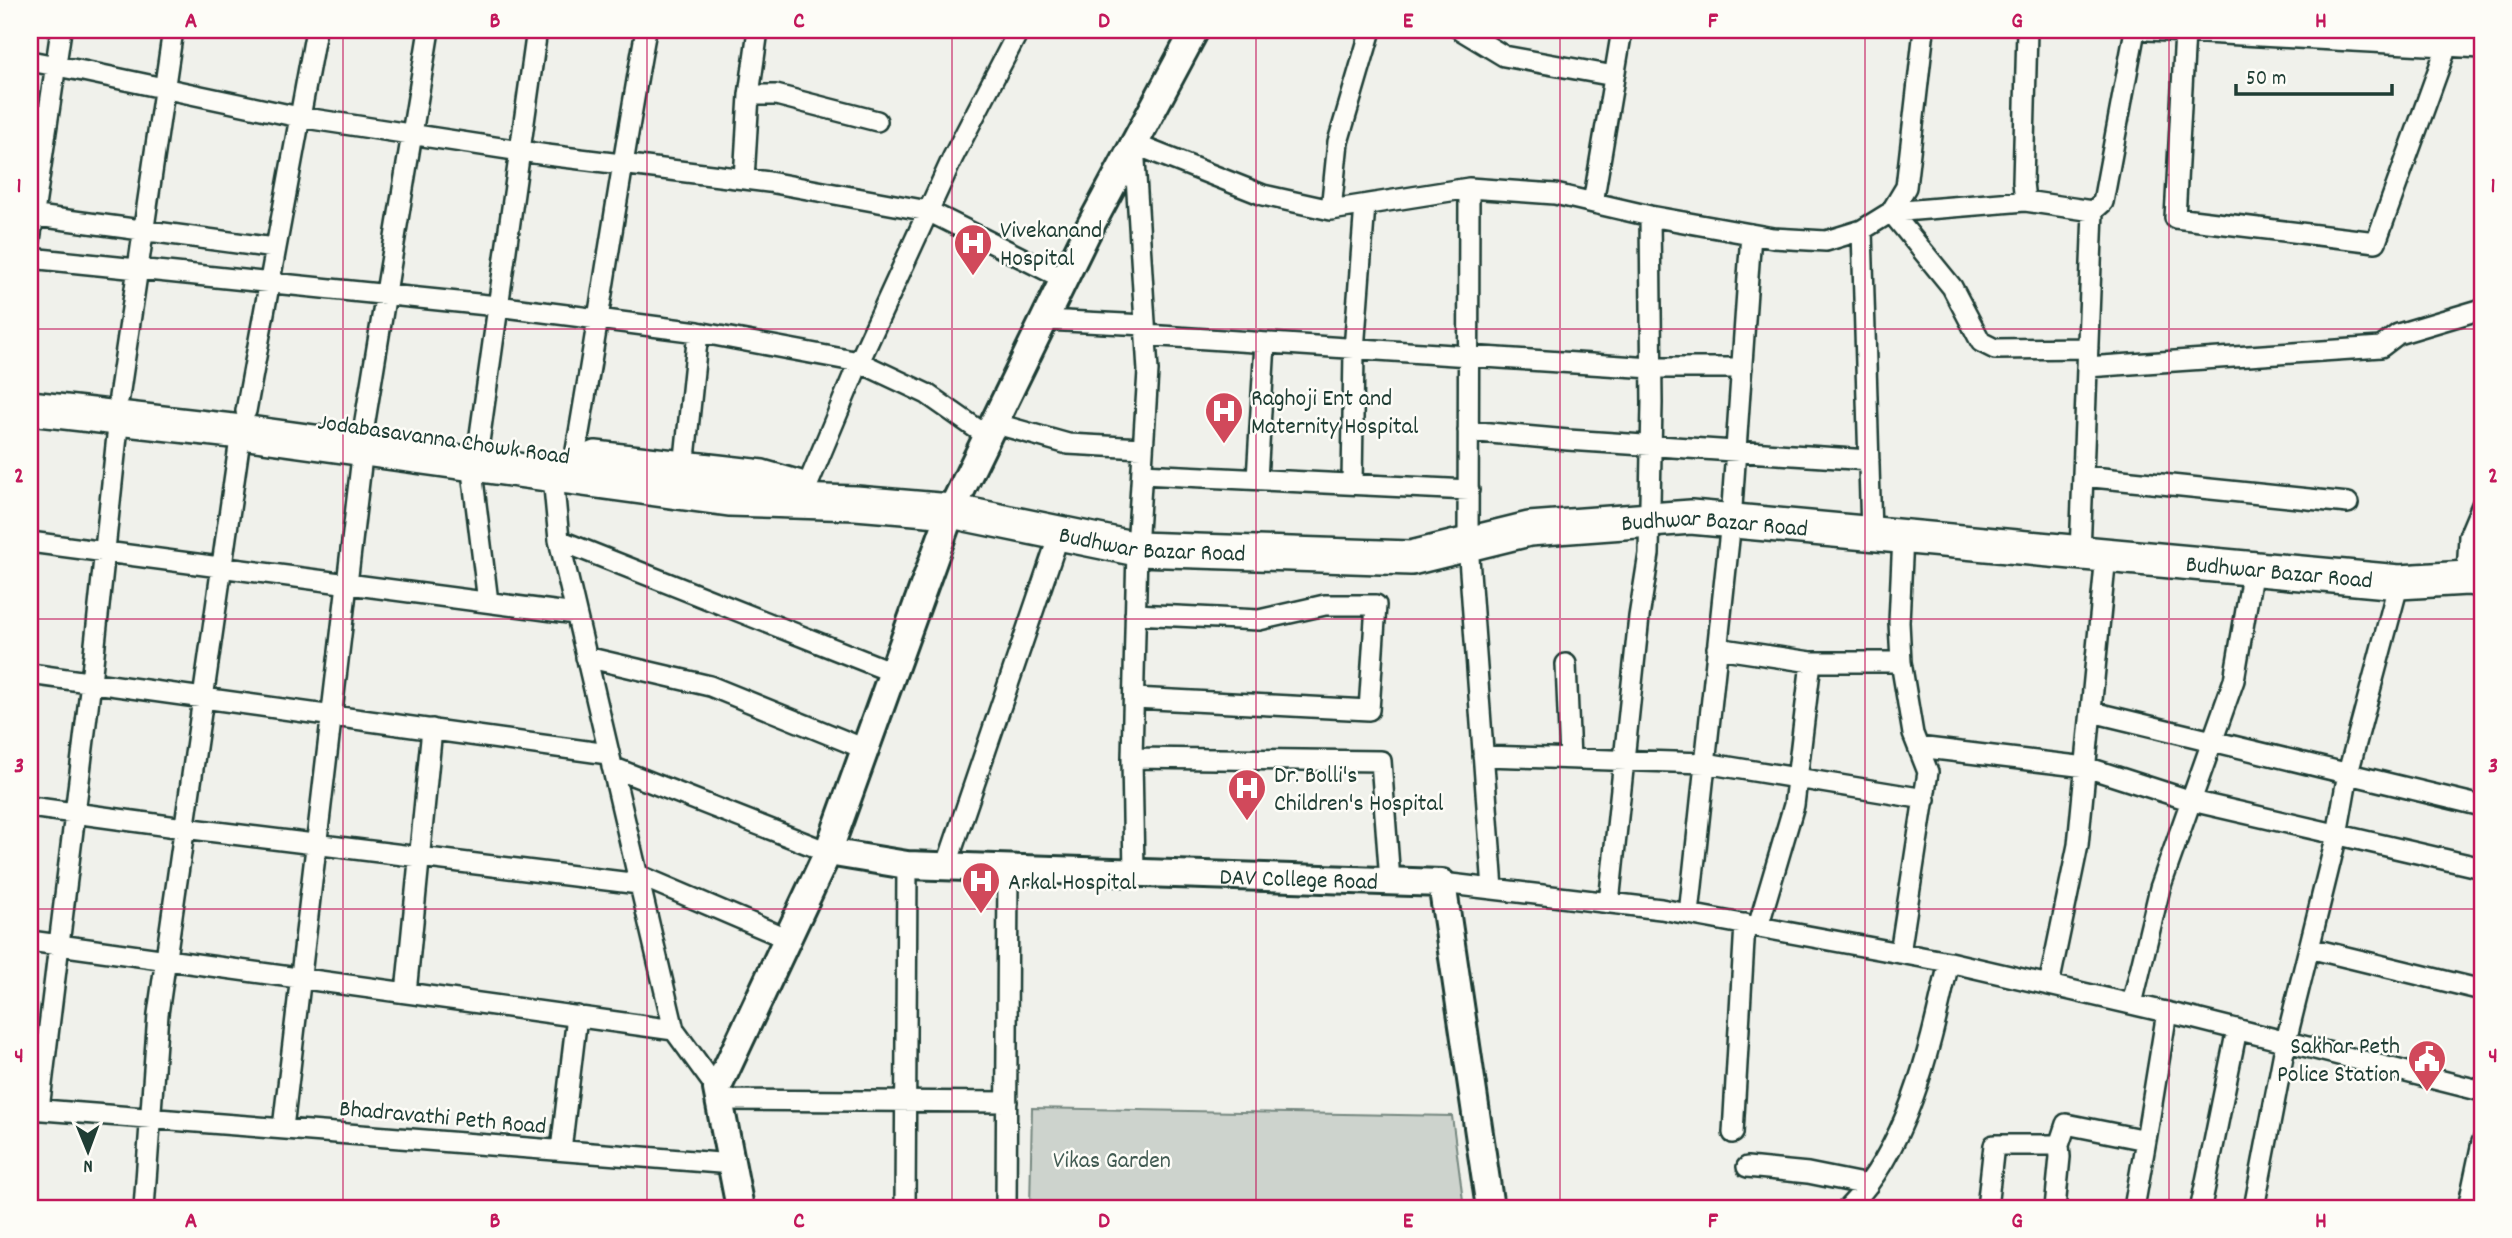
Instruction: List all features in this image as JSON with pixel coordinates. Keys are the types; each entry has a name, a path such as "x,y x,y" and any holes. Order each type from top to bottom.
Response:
{"highway":[{"name":"Jodabasavanna Chowk Road","path":"30,386 119,407 244,421 564,466 729,499 856,503 951,511"},
{"name":"Jodabasavanna Chowk Road","path":"30,408 119,407"},
{"name":"Jodabasavanna Chowk Road","path":"564,466 684,468 762,477 856,503"},
{"name":"Budhwar Bazar Road","path":"951,511 1137,549 1411,558 1529,529 1691,517 2399,582 2475,579"}],"street":[{"path":"30,240 61,30"},
{"path":"34,1109 60,944 76,813 119,407 173,30"},
{"path":"144,1208 158,1014 221,567 274,248 316,30"},
{"path":"283,1128 363,438 429,30"},
{"path":"488,602 475,453 537,30"},
{"path":"646,30 622,164 599,319 564,466 559,540 674,1030 718,1094 740,1208"},
{"path":"744,179 749,95 758,30"},
{"path":"806,489 859,362 928,211 1018,30"},
{"path":"718,1094 828,852 951,511 1064,279 1195,30"},
{"path":"1331,210 1338,142 1371,30"},
{"path":"1461,30 1504,56 1614,76"},
{"path":"1593,203 1622,30"},
{"path":"1891,212 1906,187 1923,30"},
{"path":"2025,201 2023,182 2028,30"},
{"path":"2049,985 2078,845 2092,712 2093,554 2083,476 2093,211 2103,202 2135,30"},
{"path":"2148,30 2465,43 2376,242 2175,218 2185,32"},
{"path":"30,61 299,117 519,151 744,179 928,211 1064,279"},
{"path":"749,95 776,94 877,121"},
{"path":"1134,144 1263,195 1331,210 1469,188 1555,194 1650,216 1773,238 1826,241 1862,230 1891,212 2025,201 2093,211"},
{"path":"1134,144 1148,371 1135,614 1132,758 1134,873"},
{"path":"1469,188 1468,544 1493,889"},
{"path":"1352,484 1354,349 1365,205"},
{"path":"1891,212 1952,287 1981,342 1995,349 2088,357 2381,347 2398,334 2482,309"},
{"path":"32,215 274,248"},
{"path":"1609,903 1648,554 1652,368 1650,216"},
{"path":"1862,230 1869,460 1887,535 1899,622 1901,662 1913,734 1928,772 1900,953"},
{"path":"1689,914 1731,521 1751,234"},
{"path":"30,258 497,306 698,332 859,362 990,429 1068,444 1142,448"},
{"path":"1045,320 1265,344 1652,368 1741,368"},
{"path":"684,468 698,332"},
{"path":"1257,480 1265,344"},
{"path":"1468,431 1869,460"},
{"path":"1142,474 1469,489"},
{"path":"2083,476 2348,503"},
{"path":"2475,579 2469,536 2482,505"},
{"path":"946,867 1059,535"},
{"path":"559,540 891,672"},
{"path":"30,542 576,614"},
{"path":"2132,1004 2160,888 2234,680 2253,569"},
{"path":"2254,1208 2286,1041 2337,835 2348,773 2399,582"},
{"path":"1134,698 1369,710 1376,605 1325,606 1259,620 1135,614"},
{"path":"1717,648 1811,662 1901,662"},
{"path":"586,657 710,686 864,749"},
{"path":"1733,1133 1752,925 1794,805 1811,662"},
{"path":"1566,664 1570,759"},
{"path":"30,674 432,729 610,760 828,852"},
{"path":"2092,712 2482,806"},
{"path":"406,993 432,729"},
{"path":"1918,747 2086,767 2192,802 2482,868"},
{"path":"1483,756 1705,763 1925,799"},
{"path":"1132,758 1381,761 1390,881"},
{"path":"30,807 316,845 638,879 788,939"},
{"name":"DAV College Road","path":"828,852 907,865 946,867 1442,883"},
{"path":"905,1208 907,865"},
{"path":"1006,1208 1008,869"},
{"path":"1490,1208 1442,883 1689,914 1949,962 2167,1012 2482,1091"},
{"path":"30,941 674,1030"},
{"path":"2309,948 2482,990"},
{"path":"1848,1208 1868,1185 1894,1145 1930,1045 1949,962"},
{"path":"2134,1208 2167,1012"},
{"path":"561,1150 577,1016"},
{"path":"2202,1206 2237,1029"},
{"path":"718,1094 1007,1102"},
{"name":"Bhadravathi Peth Road","path":"34,1109 732,1164"},
{"path":"2054,1208 2059,1144 2066,1124 2146,1140"},
{"path":"2468,1208 2482,1142"},
{"path":"1987,1208 1994,1145 2059,1144"},
{"path":"1746,1167 1808,1173 1868,1185"}],"green space":[{"name":"Vikas Garden","path":"1032,1108 1452,1116 1464,1208 1030,1208"}],"place":[{"name":"Vivekanand Hospital","path":"973,277"},
{"name":"Raghoji Ent and Maternity Hospital","path":"1224,445"},
{"name":"Dr. Bolli's Children's Hospital","path":"1247,822"},
{"name":"Arkal Hospital","path":"981,915"},
{"name":"Sakhar Peth Police Station","path":"2427,1093"}]}
